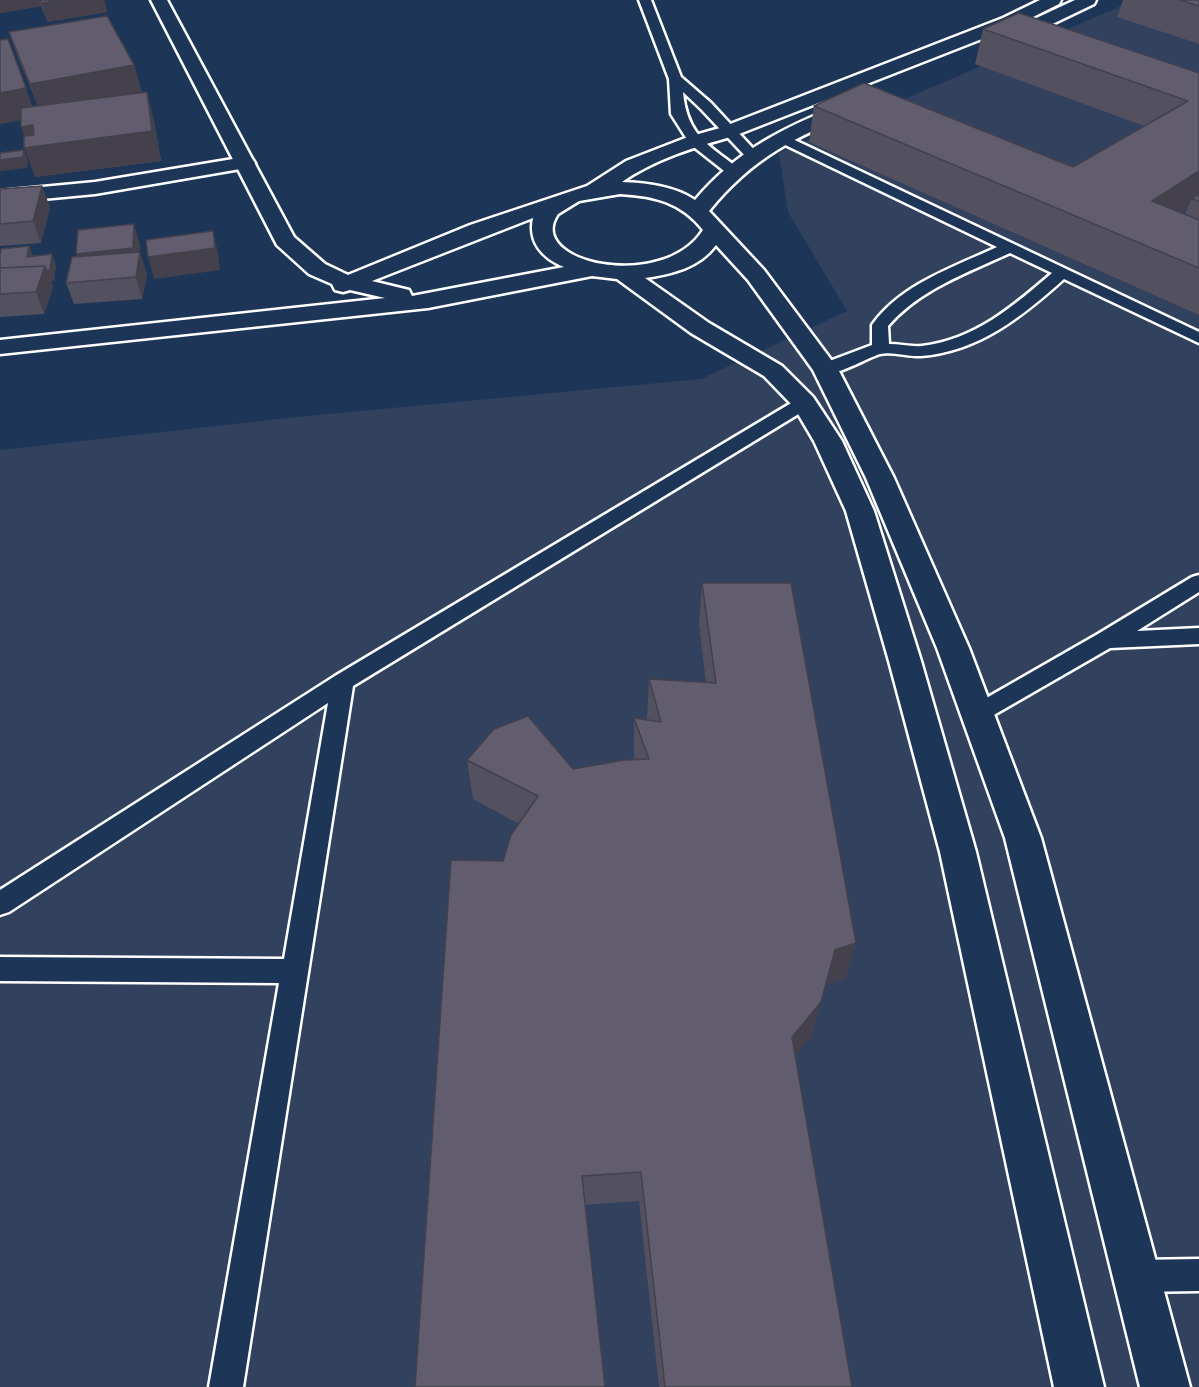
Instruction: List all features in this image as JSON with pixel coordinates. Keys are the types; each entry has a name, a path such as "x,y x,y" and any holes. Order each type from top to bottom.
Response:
{"street":[{"path":"159,0 285,240 317,269 348,283 428,302"},
{"path":"595,190 633,165 728,131 1009,22 1053,0"},
{"path":"963,60 1089,0"},
{"path":"0,347 428,302 607,271 651,271 676,264 695,254 706,220 733,171 782,138 866,101"},
{"path":"0,196 95,188 245,163"},
{"path":"221,323 348,283 478,230 595,190 646,189 670,194 689,203 756,275 821,387 880,478 952,648 1023,838 1165,1387"},
{"path":"565,200 550,210 542,223 542,237 551,250 568,261 607,271 773,371 821,387"},
{"path":"821,387 828,441 860,511 915,695 958,852 1079,1387"}],"lane":[{"path":"645,0 675,79 678,114 695,141 733,171"},
{"path":"675,79 706,106 753,156"},
{"path":"782,138 1199,338"},
{"path":"881,348 880,326 894,308 936,282 1010,247"},
{"path":"0,904 343,682 881,348 920,351 972,339 1024,306 1064,272"},
{"path":"977,714 1106,640 1199,582"},
{"path":"1106,640 1199,636"},
{"path":"226,1387 343,682"},
{"path":"0,969 296,971"},
{"path":"1137,1276 1199,1275"}],"shaded area":[{"path":"1135,0 1199,0 1199,1387 0,1387 0,450 297,417 701,379 847,311 788,212 779,153"}],"building":[{"path":"40,0 61,0 42,3"},
{"path":"1180,0 1199,0 1199,6"},
{"path":"1019,13 1199,73 1199,171 1152,201 1199,220 1199,268 814,106 864,83 1073,167 1188,101 983,29"},
{"path":"107,16 134,65 30,84 9,32"},
{"path":"8,39 26,88 0,93 0,40"},
{"path":"147,92 152,131 24,148 24,136 34,135 33,125 21,127 21,108"},
{"path":"24,150 23,157 0,160 0,153"},
{"path":"42,186 33,221 0,224 0,189"},
{"path":"1199,194 1199,201 1192,199"},
{"path":"134,224 133,248 76,254 78,230"},
{"path":"213,231 215,248 148,257 146,240"},
{"path":"29,246 27,257 52,254 50,270 46,270 45,266 0,268 1,249"},
{"path":"140,252 136,277 66,283 72,257"},
{"path":"45,266 36,292 0,294 0,268"},
{"path":"702,583 791,583 856,943 835,950 821,1002 792,1037 852,1387 665,1387 641,1172 582,1176 605,1387 415,1387 451,860 503,861 511,835 538,796 467,760 494,729 528,716 573,769 624,760 649,759 634,718 661,722 649,679 716,683"}]}
